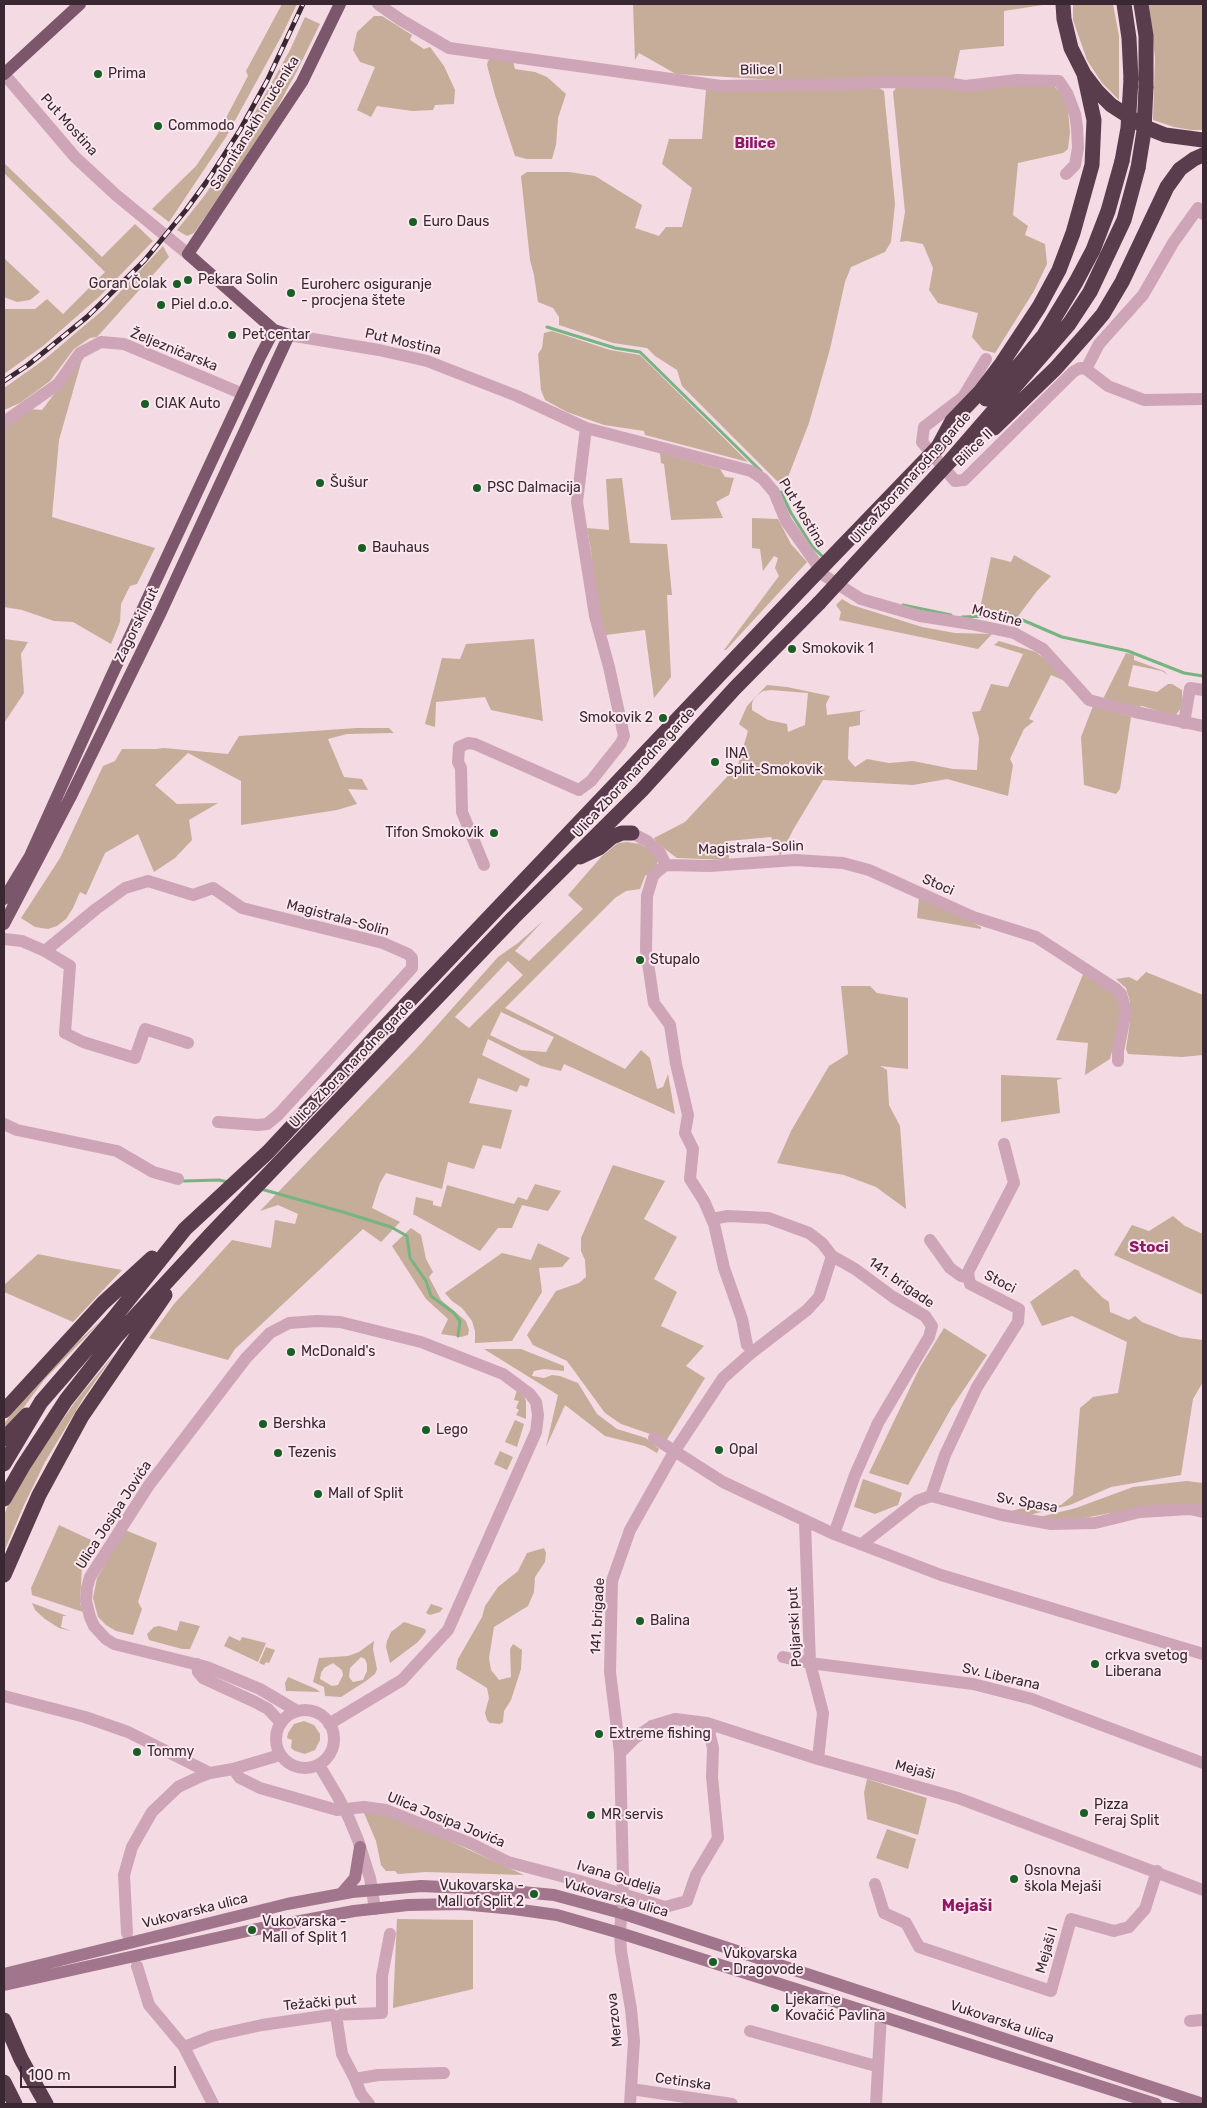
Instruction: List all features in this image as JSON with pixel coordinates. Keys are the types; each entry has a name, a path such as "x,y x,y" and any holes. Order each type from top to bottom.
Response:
{"highway":[{"path":"1063,4 1064,19 1071,48 1084,74 1106,100 1145,127 1165,134 1203,140"},
{"name":"Ulica Zbora narodne garde","path":"4,1464 41,1402 113,1319 185,1229 268,1152 803,587 1020,364 1044,335 1093,250 1108,211 1122,161 1128,128 1130,79 1129,38 1124,4"},
{"name":"Ulica Zbora narodne garde","path":"4,1498 50,1424 89,1370 116,1338 211,1234 513,918 572,861 819,602 951,460 1069,324 1090,292 1124,220 1138,168 1144,131 1146,87 1146,36 1141,4"},
{"path":"1146,36 1149,4"},
{"path":"938,448 952,421 980,392 1002,363 1039,307 1059,270 1073,233 1092,165 1094,120 1084,74"},
{"path":"978,429 994,428 1056,368 1103,314 1122,282 1167,187 1180,169 1194,159 1203,156"},
{"path":"572,861 599,848 612,837 622,833 632,833"},
{"path":"4,1411 103,1303 185,1229"},
{"path":"4,1575 39,1495 82,1416 162,1300 211,1234"},
{"path":"4,1438 41,1402"},
{"path":"4,2020 21,2059 46,2104"},
{"path":"4,2082 15,2104"}],"main road":[{"path":"4,74 80,4"},
{"name":"Salonitanskih mučenika","path":"188,254 302,82 340,4"},
{"name":"Put Mostina","path":"188,254 274,330 289,335"},
{"name":"Zagorski put","path":"4,898 30,856 274,330"},
{"name":"Zagorski put","path":"4,924 70,798 156,622 289,335"}],"street":[{"name":"Bilice I","path":"378,4 449,48 720,86 887,82 946,83 965,86 1016,80 1059,81 1067,93 1075,114 1077,127 1078,148 1075,165 1066,174"},
{"name":"Put Mostina","path":"4,74 82,163 130,208 188,254"},
{"path":"1203,214 1198,208 1173,244 1143,295 1100,344 1086,369 1108,386 1144,400 1203,399"},
{"path":"1087,333 1100,344"},
{"name":"Put Mostina","path":"289,335 379,350 427,361 517,396 586,428 751,471 763,479 774,492 786,521 824,576"},
{"name":"Željezničarska","path":"4,422 58,384 80,353 102,342 124,344 243,394"},
{"name":"Bilice II","path":"986,359 963,397 924,427 922,442 955,481 964,480 1073,372 1080,368 1086,369"},
{"path":"484,865 462,812 461,768 458,762 459,747 468,743 475,744 576,790 582,789 591,781 621,743 624,736 609,667 595,616 578,502 586,428"},
{"name":"Mostine","path":"824,576 861,599 920,616 1014,633 1043,648 1089,700 1203,726"},
{"path":"1184,723 1190,688 1203,690"},
{"path":"632,833 660,852 666,865 653,876 647,896 646,950 654,1003 670,1025 676,1064 688,1115 685,1133 693,1149 690,1179 704,1201 712,1219 724,1268 742,1319 747,1345"},
{"name":"Magistrala-Solin","path":"666,865 719,866 795,860 836,863"},
{"name":"Stoci","path":"836,863 869,870 973,917 1036,937 1116,989 1125,1002 1126,1011 1118,1051 1118,1061"},
{"name":"Magistrala-Solin","path":"45,951 125,888 148,881 193,895 213,888 242,908 383,943 408,954 412,958 412,968 278,1116 267,1124 258,1125 218,1122"},
{"path":"4,939 22,941 45,951 70,966 65,1033 83,1042 135,1058 145,1030 188,1043"},
{"path":"4,1124 17,1130 117,1150 154,1172 178,1179"},
{"name":"Stoci","path":"931,1496 945,1456 976,1387 1018,1322 1019,1309 970,1284 968,1272 1014,1183 1004,1144"},
{"name":"141. brigade","path":"712,1219 728,1216 768,1218 808,1233 822,1243 832,1256 855,1269 893,1297 924,1316 932,1326 929,1337 878,1422 855,1476 834,1534"},
{"path":"930,1240 950,1268 961,1276 969,1278"},
{"name":"141. brigade","path":"620,1932 623,1877 620,1753 610,1672 612,1581 630,1530 674,1452 723,1378 750,1354 808,1310 819,1297 832,1256"},
{"name":"Ulica Josipa Jovića","path":"197,1664 114,1644 106,1639 94,1626 86,1601 90,1577 149,1485 210,1408 246,1358 270,1333 289,1323 317,1320 340,1322 421,1342 503,1374 530,1394 536,1402 538,1415 536,1432 448,1630 402,1680 329,1724"},
{"path":"654,1438 723,1482 834,1534 950,1578 1203,1654"},
{"path":"862,1544 917,1501 931,1496"},
{"name":"Sv. Spasa","path":"931,1496 1002,1515 1051,1524 1095,1523 1140,1512 1190,1510 1203,1512"},
{"name":"Poljarski put","path":"805,1522 810,1663 823,1713 818,1759"},
{"name":"Sv. Liberana","path":"783,1657 810,1663 973,1684 1052,1706 1203,1763"},
{"path":"281,1723 268,1709 203,1678 198,1672 197,1664 260,1689 297,1711 316,1712 329,1724 334,1742 331,1751 319,1765 302,1768 286,1762 280,1755 276,1739 281,1723 285,1718 297,1711"},
{"path":"4,1696 85,1717 128,1732 210,1773"},
{"name":"Mejaši","path":"620,1753 634,1738 652,1726 675,1719 707,1723 818,1759 958,1798 1203,1890"},
{"name":"Ivana Gudelja","path":"508,1862 580,1881 665,1907 688,1901 696,1875 718,1838 712,1777 713,1748 707,1723"},
{"path":"127,1932 124,1875 132,1847 152,1812 178,1787 210,1773 233,1770 280,1755"},
{"path":"319,1765 348,1816 373,1890 375,1909"},
{"name":"Ulica Josipa Jovića","path":"233,1770 240,1778 260,1788 337,1810 364,1807 386,1810 472,1844 508,1862"},
{"path":"342,1893 355,1878 360,1847"},
{"name":"Mejaši I","path":"875,1884 884,1913 906,1923 919,1947 1051,1991 1071,1919 1114,1931 1129,1927 1145,1909 1157,1872"},
{"name":"Vukovarska ulica","path":"6,1979 287,1904 342,1893 421,1886 490,1889 554,1895 621,1908 1203,2104"},
{"name":"Vukovarska ulica","path":"6,1979 354,1911 408,1905 461,1904 514,1909 557,1915 620,1932 1140,2102 1156,2104"},
{"name":"Merzova","path":"620,1932 634,2041 630,2104"},
{"name":"Težački put","path":"184,2046 234,2030 287,2021 336,2015 382,2013 382,1976 390,1934"},
{"path":"137,1966 150,2005 184,2046 213,2104"},
{"path":"336,2015 342,2054 361,2094 369,2104"},
{"path":"876,2104 876,2066 881,2016"},
{"path":"1190,2021 1203,2020"},
{"path":"750,2031 876,2066"},
{"path":"355,2079 378,2075 444,2073"},
{"name":"Cetinska","path":"631,2089 732,2104"}],"shaded area":[{"path":"282,4 297,4 226,137 169,222 152,209 196,166 217,135 248,76 246,71"},
{"path":"633,4 1049,4 1004,11 1004,46 960,50 954,78 777,80 676,74 639,53 635,60"},
{"path":"1073,4 1113,4 1119,36 1119,100 1102,83 1087,60 1073,20"},
{"path":"1149,4 1203,4 1203,130 1174,127 1153,120 1155,58"},
{"path":"374,16 382,16 412,35 410,40 424,49 430,47 444,66 455,90 454,104 435,105 433,110 412,111 377,106 371,117 357,110 375,67 360,62 353,50 357,32"},
{"path":"305,17 320,24 275,112 194,233 187,236 177,230 205,195 235,148 290,50"},
{"path":"491,58 513,61 515,69 535,72 547,77 566,94 558,118 556,145 552,159 527,159 515,156 487,65"},
{"path":"1053,85 1061,93 1068,110 1070,132 1068,149 1063,153 1018,163 1013,215 1028,226 1025,235 1045,244 1047,264 1034,291 995,353 983,350 972,337 978,313 938,303 929,290 933,268 923,244 907,241 900,242 905,212 893,92 896,88"},
{"path":"879,88 884,91 895,204 891,242 885,252 851,267 845,282 830,349 809,423 788,477 782,486 682,386 677,370 655,356 647,348 613,343 559,325 559,317 553,308 538,302 530,260 521,176 527,172 569,172 595,176 642,205 635,228 659,236 666,227 682,227 692,188 662,164 669,139 702,139 706,90"},
{"path":"4,163 102,257 135,224 153,241 100,296 43,346 4,374 4,309 35,309 47,299 63,314 105,272 4,173"},
{"path":"163,246 169,257 97,337 90,338 74,349 50,381 20,403 4,410 4,388 45,359 104,309"},
{"path":"4,258 40,292 30,300 17,302 4,297"},
{"path":"552,331 610,350 640,355 748,462 645,435 644,431 604,425 567,412 545,400 541,390 538,354 542,348 544,333"},
{"path":"83,356 59,440 52,517 155,548 137,584 130,586 121,604 120,622 111,644 73,622 54,621 22,610 4,607 4,427 29,409 42,410"},
{"path":"660,453 720,469 725,477 734,478 729,495 716,502 723,518 671,520 664,464 661,463"},
{"path":"622,478 630,543 667,544 672,595 667,595 671,677 654,698 645,630 606,635 593,580 587,528 609,530 606,479"},
{"path":"752,518 778,519 791,544 807,562 724,650 779,576 775,568 778,558 774,556 763,571 760,549 752,548"},
{"path":"1014,555 1051,576 1016,619 1009,617 978,618 991,557 1011,562"},
{"path":"842,599 852,605 922,627 955,633 992,634 978,649 839,620 841,612 836,605"},
{"path":"4,639 28,642 21,654 24,693 4,723"},
{"path":"534,639 543,721 491,710 485,697 436,702 435,727 425,724 442,658 460,659 466,644"},
{"path":"999,641 1036,652 1051,664 1065,681 1051,675 1029,719 1034,721 1024,729 1010,759 1013,765 1008,796 947,779 913,785 823,780 780,856 771,837 728,841 729,860 677,858 657,843 654,838 685,822 738,765 748,731 739,724 747,706 754,698 752,710 768,720 787,724 788,732 805,725 808,693 771,690 763,691 757,696 767,685 830,696 826,704 827,715 866,710 860,712 860,725 849,727 848,759 855,767 867,759 889,763 913,761 953,769 977,770 979,738 972,712 980,711 991,684 1008,687 1023,654 994,645"},
{"path":"1126,653 1134,655 1134,660 1164,671 1168,675 1162,671 1133,665 1128,686 1157,692 1168,684 1172,684 1182,690 1182,707 1175,716 1142,706 1139,707 1103,699"},
{"path":"1093,706 1131,717 1120,789 1116,794 1084,785 1081,737"},
{"path":"357,728 389,728 394,733 347,734 328,739 344,777 362,779 368,790 348,789 357,804 337,810 241,825 241,781 188,753 155,785 177,804 218,803 189,820 192,840 175,858 154,872 138,834 105,853 86,895 80,892 66,919 57,926 48,929 35,927 21,918 60,858 103,766 115,761 122,749 164,748 228,754 239,736"},
{"path":"618,843 640,844 651,851 659,859 654,871 645,876 640,889 626,891 615,898 505,1008 625,1069 641,1050 650,1058 657,1089 663,1087 668,1074 675,1114 564,1064 561,1071 541,1066 488,1039 482,1055 530,1079 527,1087 520,1085 517,1092 478,1078 469,1103 512,1110 501,1149 483,1145 474,1169 448,1162 442,1189 386,1173 380,1183 372,1208 400,1222 381,1242 363,1229 235,1349 228,1360 149,1338 174,1304 232,1240 271,1248 275,1220 295,1224 298,1214 278,1205 260,1211 416,1049 498,957 518,943 543,921 515,951 529,961 583,909 568,895 602,856","holes":["508,961 523,975 469,1028 455,1017","501,1012 554,1037 546,1052 521,1050 490,1035"]},
{"path":"919,897 981,927 981,929 917,918"},
{"path":"1084,972 1115,993 1122,1012 1110,1059 1085,1075 1088,1043 1056,1040"},
{"path":"1146,972 1203,995 1203,1055 1182,1057 1128,1054 1126,1049 1130,1022 1130,1002 1126,988 1116,979 1129,977 1137,981"},
{"path":"841,986 870,986 877,993 908,998 908,1069 880,1066 887,1070 889,1105 900,1126 906,1209 876,1187 844,1175 777,1163 791,1131 829,1066 848,1054"},
{"path":"1001,1075 1063,1078 1057,1080 1060,1113 1001,1122"},
{"path":"613,1165 665,1181 644,1219 677,1237 654,1279 677,1292 661,1326 704,1346 686,1366 705,1378 666,1441 621,1424 605,1413 567,1361 533,1345 527,1335 556,1291 579,1283 586,1277 585,1260 581,1251 581,1238"},
{"path":"535,1184 561,1191 548,1211 522,1205 512,1228 498,1228 480,1251 413,1214 416,1197 433,1201 433,1205 441,1207 447,1185 514,1204 518,1197 527,1200"},
{"path":"1173,1216 1185,1226 1203,1234 1203,1295 1114,1255 1132,1225 1149,1231"},
{"path":"411,1228 421,1235 426,1259 433,1272 429,1277 441,1300 466,1321 469,1330 468,1335 461,1337 441,1334 448,1319 426,1299 392,1246"},
{"path":"538,1243 570,1258 562,1267 539,1268 542,1292 512,1341 475,1343 475,1331 472,1321 462,1308 445,1293 502,1253 531,1260"},
{"path":"38,1254 122,1270 73,1322 4,1292 4,1285"},
{"path":"1075,1269 1109,1302 1110,1312 1129,1320 1135,1316 1142,1322 1180,1337 1203,1340 1203,1382 1193,1399 1181,1475 1111,1487 1070,1505 1025,1516 1007,1512 1031,1506 1061,1505 1073,1495 1080,1408 1093,1397 1118,1393 1127,1342 1072,1316 1042,1326 1030,1302"},
{"path":"104,1318 44,1380 4,1434 4,1424 13,1411 71,1348"},
{"path":"944,1328 987,1355 952,1407 908,1485 869,1473 920,1367"},
{"path":"484,1349 521,1349 564,1366 564,1371 544,1369 534,1371 532,1376 544,1378 552,1375 560,1376 578,1383 597,1414 617,1429 646,1438 659,1449 657,1453 645,1446 605,1436 565,1405 546,1447 558,1395"},
{"path":"115,1353 83,1399 45,1462 4,1552 4,1515 8,1505 34,1460 78,1398"},
{"path":"517,1390 522,1391 526,1401 526,1419 516,1415 519,1410 516,1408 519,1401 514,1400"},
{"path":"515,1420 524,1424 517,1447 505,1442"},
{"path":"500,1451 513,1457 507,1470 494,1464"},
{"path":"863,1479 902,1493 898,1505 875,1514 854,1507"},
{"path":"1187,1481 1203,1483 1203,1509 1110,1513 1074,1520 1036,1518 1076,1508 1133,1487"},
{"path":"59,1525 91,1540 82,1566 80,1603 83,1612 32,1595 31,1588"},
{"path":"125,1530 157,1543 138,1602 142,1609 133,1635 116,1631 106,1625 98,1617 93,1598 97,1578"},
{"path":"544,1548 546,1553 545,1562 535,1577 534,1592 528,1606 494,1627 489,1658 491,1670 499,1680 511,1677 510,1649 513,1644 522,1650 521,1669 511,1700 504,1711 503,1722 500,1724 490,1723 485,1713 489,1698 487,1688 456,1669 458,1659 482,1617 485,1606 498,1587 518,1571 527,1553"},
{"path":"32,1603 67,1616 63,1616 61,1627 71,1631 59,1628 45,1619 35,1610"},
{"path":"431,1604 443,1608 440,1612 430,1615 426,1613"},
{"path":"180,1621 200,1626 190,1649 182,1649 149,1640 147,1634 154,1627 159,1626 177,1631"},
{"path":"404,1622 425,1629 426,1632 418,1642 390,1663 386,1647 387,1641 391,1632"},
{"path":"229,1636 240,1641 242,1637 266,1643 258,1662 224,1646"},
{"path":"374,1641 373,1649 377,1669 375,1674 341,1697 325,1696 324,1687 313,1682 319,1658 348,1656 359,1652","holes":["361,1657 365,1659 367,1671 363,1680 353,1682 349,1677 350,1668","333,1663 342,1670 343,1675 338,1685 332,1686 320,1679 324,1668"]},
{"path":"266,1647 275,1650 269,1663 266,1662 264,1665 259,1663"},
{"path":"288,1677 320,1692 286,1691 285,1683"},
{"path":"304,1721 314,1725 320,1734 320,1740 315,1750 305,1754 291,1748 292,1740 287,1738 294,1724"},
{"path":"867,1779 927,1798 918,1835 867,1819 864,1793"},
{"path":"376,1811 434,1834 524,1875 426,1872 398,1874 395,1871 386,1871 381,1865 376,1841 364,1813"},
{"path":"887,1829 916,1839 908,1869 876,1858"},
{"path":"397,1919 473,1920 473,1989 393,2008"}],"waterway":[{"path":"547,327 615,348 640,352 761,471"},
{"path":"781,492 791,513 812,546 825,559"},
{"path":"903,605 951,615"},
{"path":"962,617 1011,615 1062,637 1128,651 1184,673 1203,676"},
{"path":"184,1181 219,1180 228,1182"},
{"path":"261,1189 391,1227 407,1236 410,1258 426,1281 431,1296 454,1313 460,1321 458,1336"}],"railway":[{"path":"4,381 28,365 87,317 144,261 186,210 240,130 267,81 303,4"}],"place":[{"name":"Prima","path":"98,74"},
{"name":"Commodo","path":"158,126"},
{"name":"Euro Daus","path":"413,222"},
{"name":"Pekara Solin","path":"188,280"},
{"name":"Goran Čolak","path":"177,284"},
{"name":"Euroherc osiguranje - procjena štete","path":"291,293"},
{"name":"Piel d.o.o.","path":"161,305"},
{"name":"Pet centar","path":"232,335"},
{"name":"CIAK Auto","path":"145,404"},
{"name":"Šušur","path":"320,483"},
{"name":"PSC Dalmacija","path":"477,488"},
{"name":"Bauhaus","path":"362,548"},
{"name":"Smokovik 1","path":"792,649"},
{"name":"Smokovik 2","path":"663,718"},
{"name":"INA Split-Smokovik","path":"715,762"},
{"name":"Tifon Smokovik","path":"494,833"},
{"name":"Stupalo","path":"640,960"},
{"name":"McDonald's","path":"291,1352"},
{"name":"Bershka","path":"263,1424"},
{"name":"Lego","path":"426,1430"},
{"name":"Opal","path":"719,1450"},
{"name":"Tezenis","path":"278,1453"},
{"name":"Mall of Split","path":"318,1494"},
{"name":"Balina","path":"640,1621"},
{"name":"crkva svetog Liberana","path":"1095,1664"},
{"name":"Extreme fishing","path":"599,1734"},
{"name":"Tommy","path":"137,1752"},
{"name":"Pizza Feraj Split","path":"1084,1813"},
{"name":"MR servis","path":"591,1815"},
{"name":"Osnovna škola Mejaši","path":"1014,1879"},
{"name":"Vukovarska - Mall of Split 2","path":"534,1894"},
{"name":"Vukovarska - Mall of Split 1","path":"252,1930"},
{"name":"Vukovarska - Dragovode","path":"713,1962"},
{"name":"Ljekarne Kovačić Pavlina","path":"775,2008"}],"district":[{"name":"Bilice","path":"755,144"},
{"name":"Stoci","path":"1149,1248"},
{"name":"Mejaši","path":"967,1906"}]}
